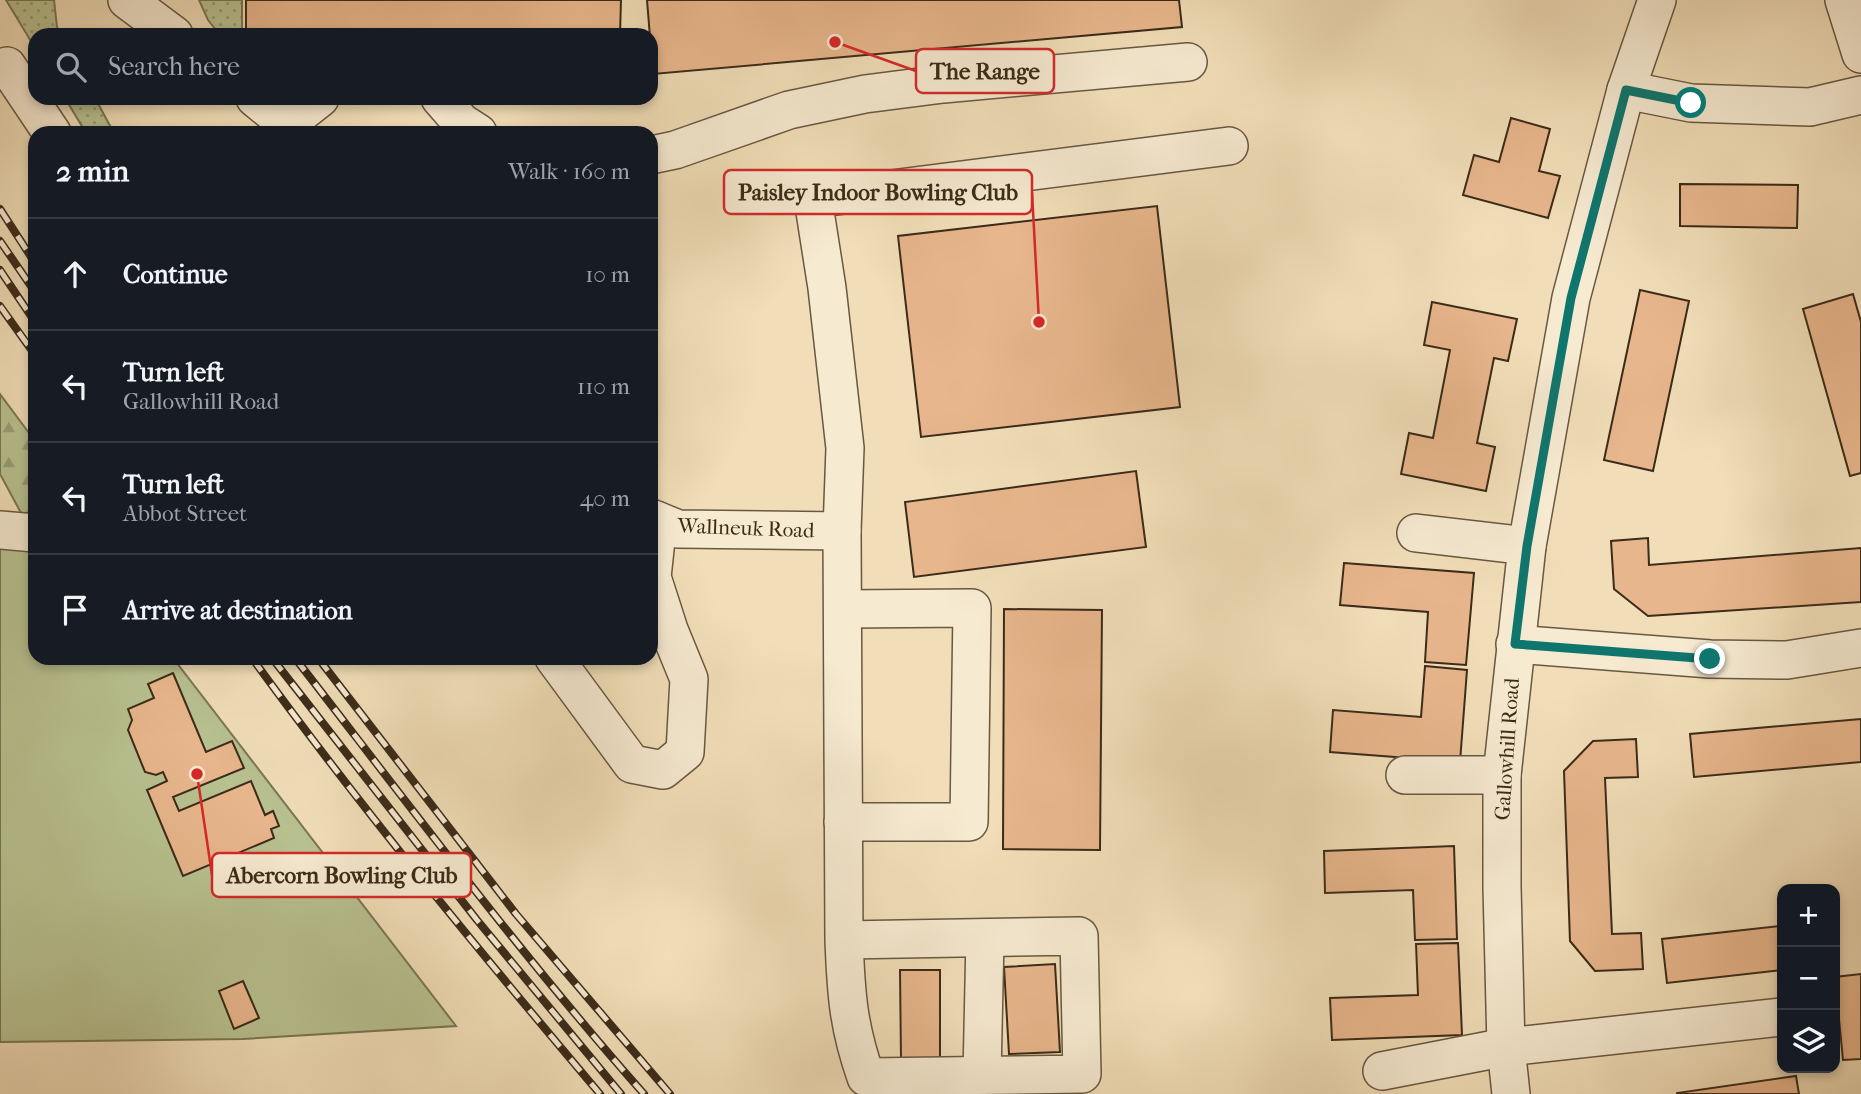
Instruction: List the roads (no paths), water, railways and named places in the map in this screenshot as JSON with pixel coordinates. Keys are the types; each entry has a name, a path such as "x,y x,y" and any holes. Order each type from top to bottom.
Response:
{"street":[{"path":"127,0 165,28"},
{"path":"173,0 182,28"},
{"name":"Gallowhill Road","path":"1511,1094 1506,1047 1502,775 1527,546 1571,298 1626,90 1657,0"},
{"path":"1844,0 1861,54"},
{"path":"658,154 789,110 865,94 943,84 1188,62"},
{"path":"7,66 28,97"},
{"path":"1626,90 1691,103 1810,107 1861,95"},
{"path":"33,105 47,126"},
{"path":"264,105 290,126"},
{"path":"295,126 314,105"},
{"path":"446,105 467,126"},
{"path":"844,940 1079,936 1082,1074 866,1077 853,1042 847,1008 844,940 842,531 845,448 827,288 813,199 1229,146"},
{"name":"Wallneuk Road","path":"658,521 678,529 842,531"},
{"path":"0,530 28,532"},
{"path":"1416,533 1527,546"},
{"path":"559,665 632,765 663,770 685,752 690,679 658,596"},
{"path":"843,609 972,608 969,822 843,822"},
{"path":"1515,644 1723,659 1787,660 1861,648"},
{"path":"1405,775 1502,775"},
{"path":"982,1075 985,938"},
{"path":"1382,1072 1506,1047 1777,1018"}],"railway":[{"path":"0,209 28,252"},
{"path":"0,241 28,282"},
{"path":"0,270 28,312"},
{"path":"0,306 28,345"},
{"path":"257,665 422,879 600,1094"},
{"path":"277,665 477,920 621,1094"},
{"path":"300,665 510,934 644,1094"},
{"path":"323,665 516,914 670,1094"}],"place":[{"name":"The Range","path":"835,42"},
{"name":"Paisley Indoor Bowling Club","path":"1039,322"},
{"name":"Abercorn Bowling Club","path":"197,774"}]}
